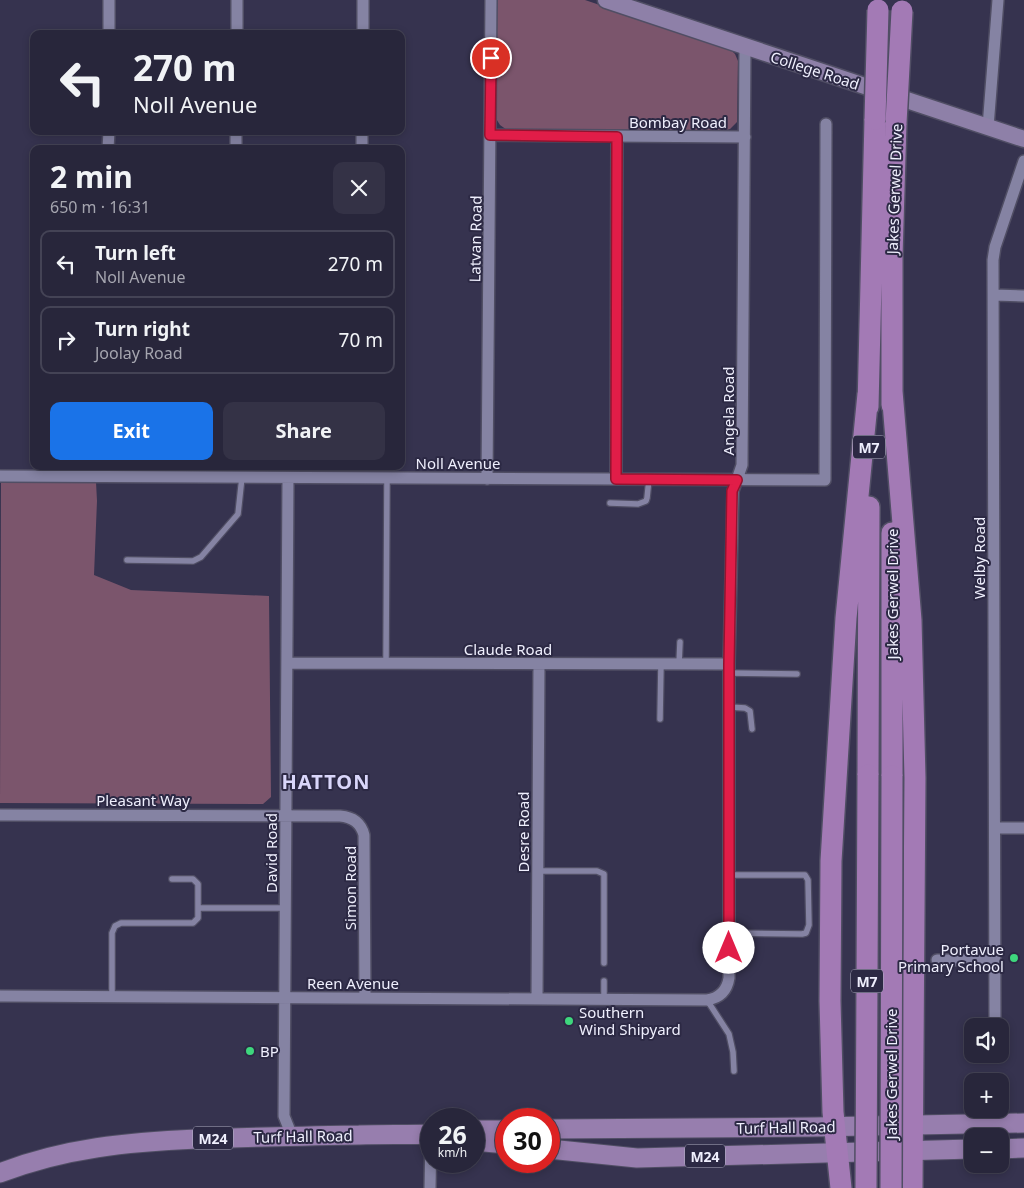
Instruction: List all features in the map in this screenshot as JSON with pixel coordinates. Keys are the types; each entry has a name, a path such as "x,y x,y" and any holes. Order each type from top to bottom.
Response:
{"highway":[{"name":"Jakes Gerwel Drive","path":"866,1188 868,394 878,5"},
{"name":"Jakes Gerwel Drive","path":"891,1188 892,257 902,5"},
{"path":"892,391 912,649 915,778 912,1188"},
{"path":"841,1188 834,1126 830,1006 832,852 846,618 868,394"}],"main road":[{"name":"Turf Hall Road","path":"560,1129 1024,1124"},
{"name":"Turf Hall Road","path":"0,1173 43,1158 110,1145 155,1141 292,1136 420,1134"},
{"path":"1009,1149 1024,1148"},
{"name":"Turf Hall Road","path":"560,1149 637,1158 964,1149"}],"street":[{"path":"109,0 109,30"},
{"path":"237,0 237,30"},
{"path":"363,0 363,30"},
{"name":"Latvan Road","path":"488,479 491,0"},
{"name":"College Road","path":"606,0 1024,139"},
{"path":"988,127 998,0"},
{"name":"Angela Road","path":"707,1000 721,995 728,983 729,669 732,491 742,465 745,47"},
{"name":"Noll Avenue","path":"0,476 107,472 237,474 288,478 361,472 387,478 825,480 826,124"},
{"name":"Bombay Road","path":"490,135 745,137"},
{"path":"616,479 617,137"},
{"name":"Welby Road","path":"995,1018 994,247 1024,161"},
{"path":"994,295 1024,296"},
{"name":"David Road","path":"288,478 284,1116 292,1136"},
{"name":"Claude Road","path":"287,663 679,664 729,669"},
{"name":"Desre Road","path":"537,999 539,664"},
{"name":"Pleasant Way","path":"0,815 286,816"},
{"name":"Simon Road","path":"286,816 346,816 356,821 363,830 365,998"},
{"path":"995,828 1024,828"},
{"path":"937,960 995,960"},
{"name":"Reen Avenue","path":"0,996 707,1000"},
{"path":"430,1173 430,1188"}],"lane":[{"path":"127,560 193,561 201,557 238,514 237,474"},
{"path":"386,664 387,478"},
{"path":"610,503 638,504 646,501 648,498 649,479"},
{"path":"679,664 680,642"},
{"path":"660,719 661,664"},
{"path":"729,669 797,674"},
{"path":"729,707 745,708 750,711 752,729"},
{"path":"538,870 597,871 604,874 604,963"},
{"path":"729,875 805,875 808,880 809,925 806,933 802,934 729,933"},
{"path":"112,997 112,933 115,926 121,923 193,923 198,918 198,884 193,878 172,879"},
{"path":"198,908 285,908"},
{"path":"604,981 604,1000"},
{"path":"707,1000 729,1034 733,1052 734,1071"}],"shaded area":[{"path":"496,0 585,0 730,49 738,61 737,122 730,129 726,130 507,130 500,125 495,117"},
{"path":"1,482 96,482 94,575 131,590 269,596 271,797 263,804 0,803"}],"place":[{"name":"Portavue Primary School","path":"1014,958"},
{"name":"Southern Wind Shipyard","path":"569,1021"},
{"name":"BP","path":"250,1051"}],"district":[{"name":"HATTON","path":"326,781"}],"route":[{"path":"491,58 490,135 617,137 616,479 737,480 732,491 729,664 729,948"}]}
